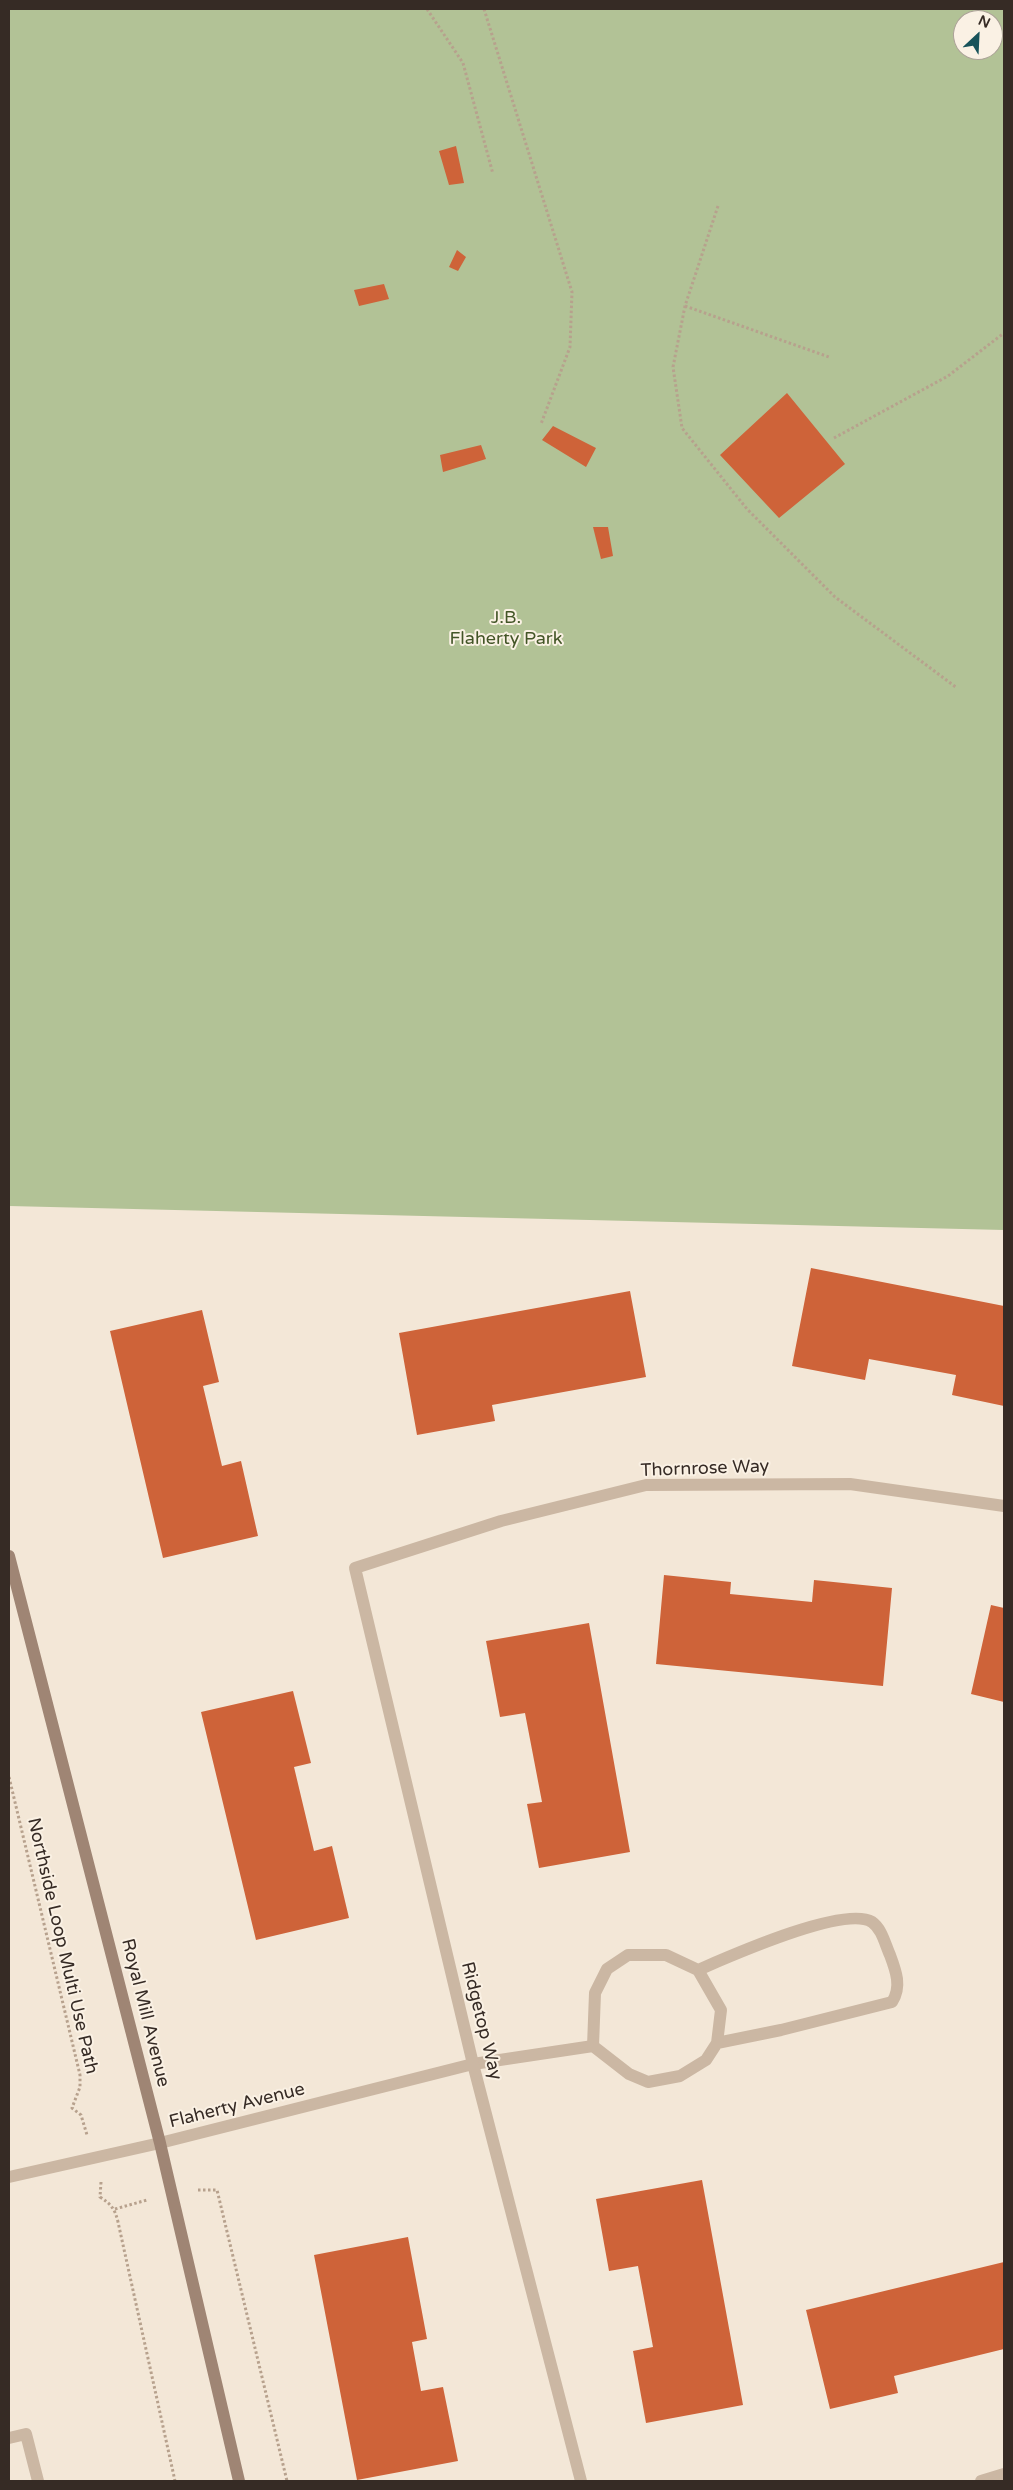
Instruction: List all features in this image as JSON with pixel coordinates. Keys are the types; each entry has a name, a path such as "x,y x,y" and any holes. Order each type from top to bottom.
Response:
{"main road":[{"name":"Royal Mill Avenue","path":"9,1556 160,2143 240,2481"}],"street":[{"name":"Thornrose Way","path":"356,1568 501,1521 646,1485 850,1484 1004,1506"},
{"name":"Ridgetop Way","path":"356,1568 473,2064 581,2481"},
{"path":"698,1970 764,1941 836,1921 861,1920 871,1922 880,1931 896,1972 898,1993 892,2002 781,2030 718,2043"},
{"path":"628,1955 666,1955 698,1970 721,2010 718,2043 706,2060 680,2076 648,2082 629,2074 593,2046 595,1993 607,1969 628,1955"},
{"name":"Flaherty Avenue","path":"9,2177 160,2143 473,2064 593,2046"},
{"path":"9,2438 26,2434 38,2481"},
{"path":"981,2481 1004,2474"}],"path":[{"path":"427,9 463,63 492,174"},
{"path":"484,9 572,292 570,347 541,424"},
{"path":"718,206 685,306 673,367 682,428 747,509 835,597 957,688"},
{"path":"685,306 829,357"},
{"path":"834,438 948,376 1004,333"},
{"name":"Northside Loop Multi Use Path","path":"9,1777 80,2075 80,2087 72,2108 81,2115"},
{"path":"102,2186 100,2197 110,2203 115,2209 175,2481"},
{"path":"206,2188 217,2190 287,2481"},
{"path":"115,2209 126,2204"}],"green space":[{"name":"J.B. Flaherty Park","path":"9,9 1004,9 1004,1230 9,1206"}],"building":[{"path":"456,146 464,183 449,185 439,151"},
{"path":"457,250 466,257 458,271 449,267"},
{"path":"384,284 389,299 359,306 354,290"},
{"path":"787,393 845,464 779,518 720,455"},
{"path":"553,426 596,448 586,467 542,440"},
{"path":"481,445 486,459 443,472 440,455"},
{"path":"593,527 608,527 613,556 601,559"},
{"path":"811,1268 1004,1306 1004,1406 952,1395 956,1375 869,1359 865,1380 792,1366"},
{"path":"630,1291 646,1377 492,1405 495,1421 417,1435 399,1333"},
{"path":"202,1310 219,1382 203,1386 222,1466 241,1461 258,1536 163,1558 110,1331"},
{"path":"664,1575 731,1582 730,1594 812,1602 814,1580 892,1588 883,1686 656,1664"},
{"path":"991,1605 1004,1608 1004,1702 971,1694"},
{"path":"589,1623 630,1852 539,1868 527,1804 542,1802 525,1713 500,1717 486,1641"},
{"path":"293,1691 311,1763 294,1767 314,1851 332,1846 349,1918 256,1940 201,1712"},
{"path":"702,2180 743,2405 646,2423 633,2351 653,2347 638,2266 609,2271 596,2199"},
{"path":"408,2237 427,2339 412,2342 421,2391 443,2387 458,2461 357,2480 314,2255"},
{"path":"1004,2262 1004,2349 894,2376 898,2393 830,2409 806,2310"}]}
